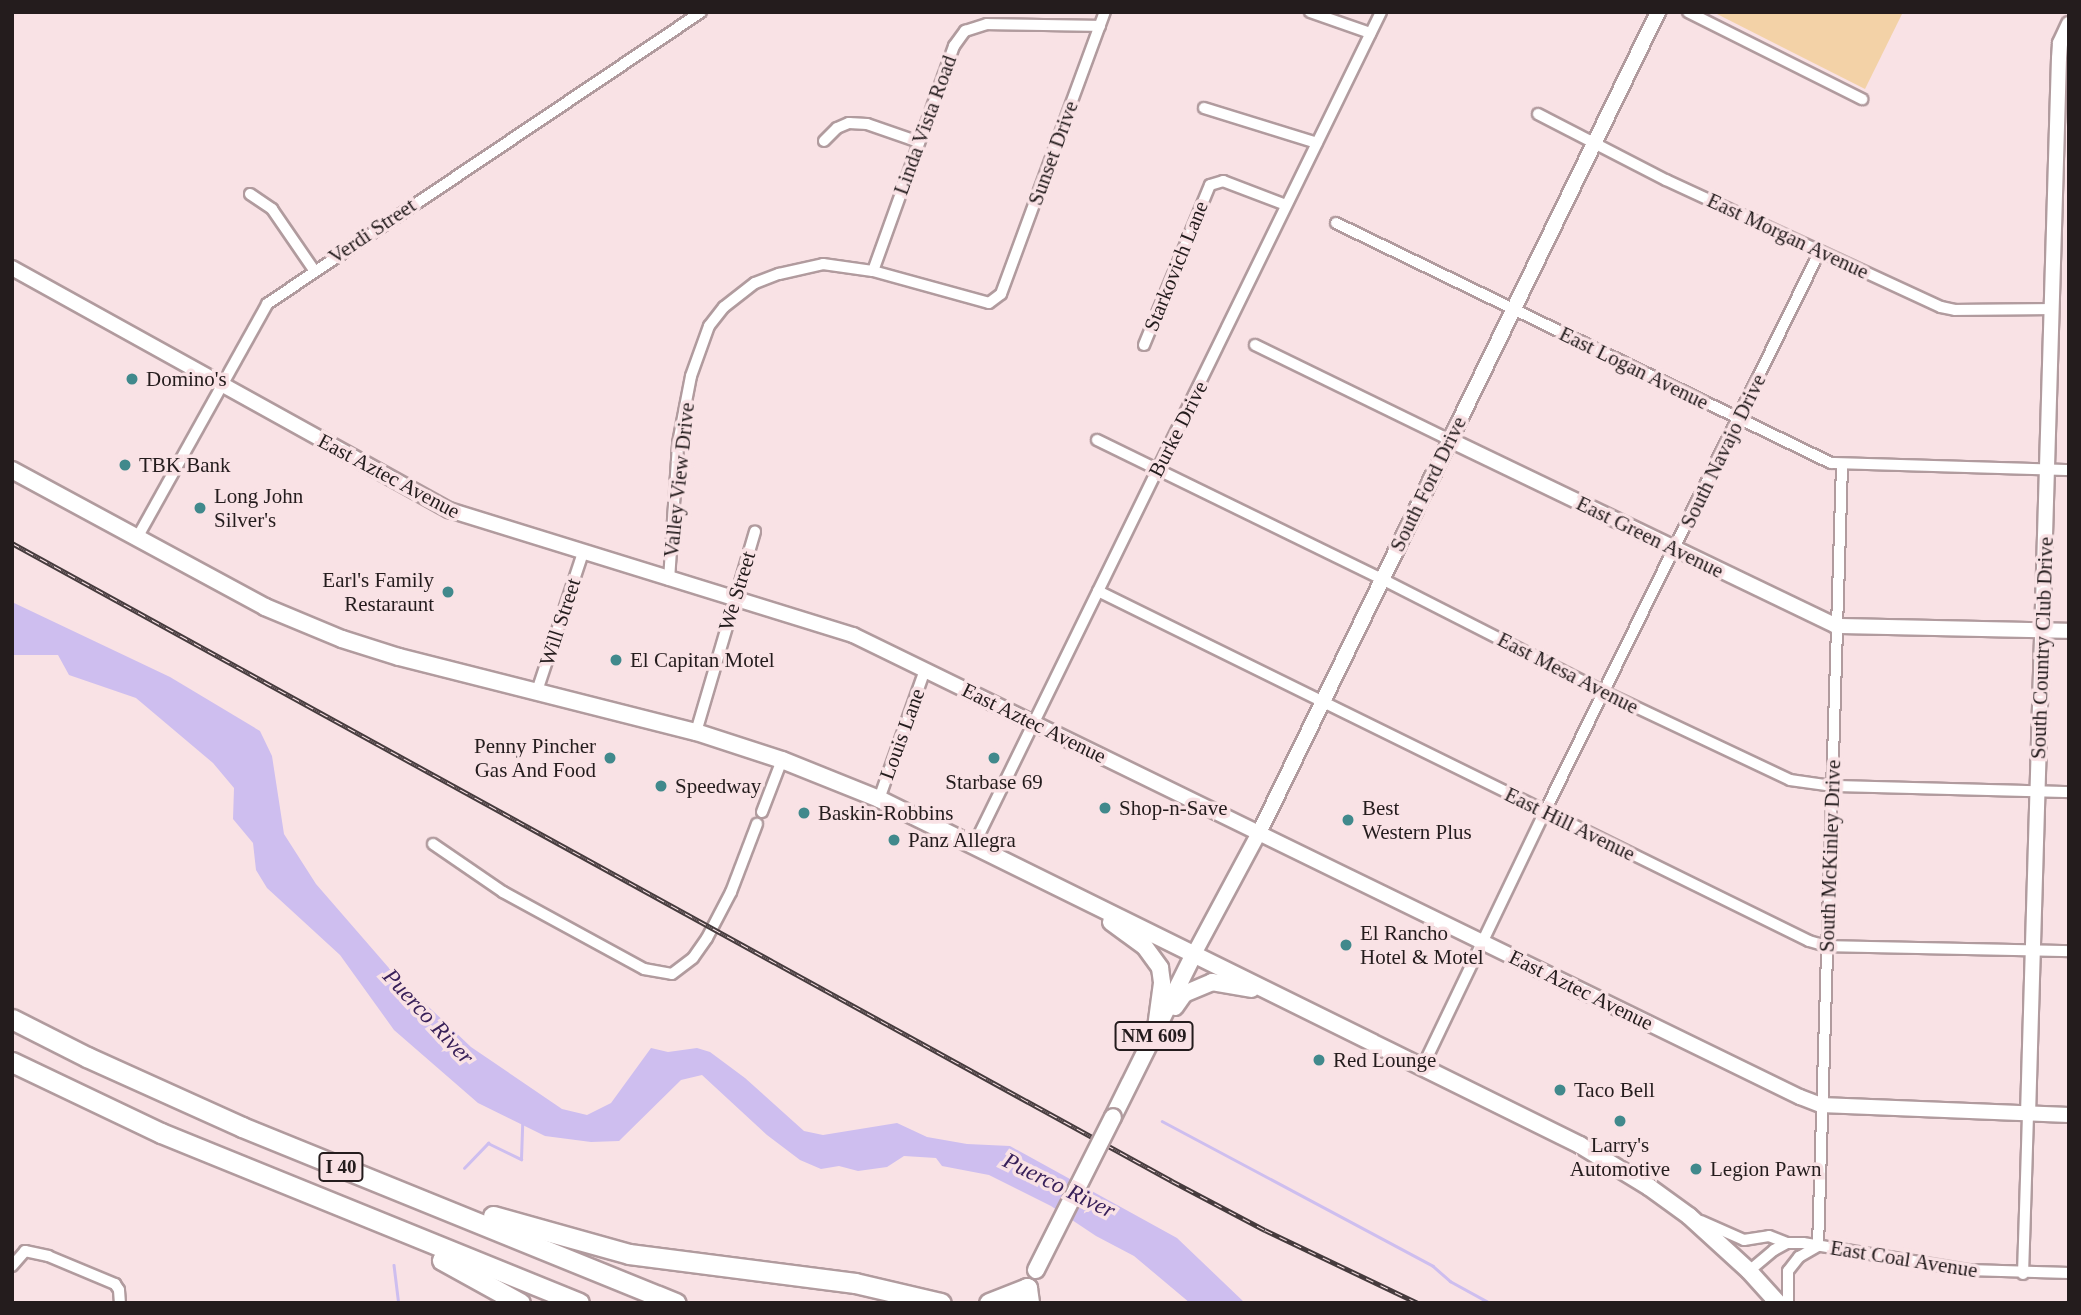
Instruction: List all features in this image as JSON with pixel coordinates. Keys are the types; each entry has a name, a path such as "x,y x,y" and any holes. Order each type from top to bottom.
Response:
{"highway":[{"name":"I 40","path":"12,1019 193,1106 676,1303"},
{"name":"I 40","path":"12,1062 161,1133 579,1303"},
{"path":"342,1167 557,1236 629,1254 855,1283 936,1301"},
{"path":"270,1179 443,1260 520,1303"},
{"path":"989,1303 1028,1291"}],"main road":[{"name":"South Ford Drive","path":"1194,954 1259,833 1658,12"},
{"name":"South Country Club Drive","path":"2028,1115 2059,58 2060,43 2069,24"},
{"name":"East Aztec Avenue","path":"12,268 449,510 853,635 1821,1105 2069,1115"},
{"name":"East Green Avenue","path":"1450,440 1836,626 2069,631"},
{"path":"12,470 265,607 342,639 696,732 782,760 879,799 1580,1145 1649,1186 1689,1216 1749,1271 1778,1303"},
{"path":"1031,873 1123,929 1155,958 1162,983 1155,1035"},
{"name":"NM 609","path":"1028,1291 1194,954"},
{"path":"1155,1035 1184,994 1212,982 1255,990 1305,1008"}],"street":[{"name":"Verdi Street","path":"137,538 267,304 701,12"},
{"name":"Sunset Drive","path":"1002,293 1105,12"},
{"path":"1310,12 1370,33"},
{"name":"Burke Drive","path":"974,845 1381,12"},
{"path":"1688,12 1862,99"},
{"name":"Linda Vista Road","path":"873,271 954,46 965,31 987,24 1100,26"},
{"path":"1203,108 1317,143"},
{"name":"East Morgan Avenue","path":"1538,114 1665,180 1941,307 1955,310 2052,309"},
{"path":"824,141 837,128 849,123 867,124 919,142"},
{"name":"Starkovich Lane","path":"1144,345 1210,184 1223,181 1286,205"},
{"path":"250,194 272,209 314,270"},
{"name":"East Logan Avenue","path":"1336,223 1831,463 1842,466 2069,470"},
{"name":"South Navajo Drive","path":"1423,1066 1820,251"},
{"name":"Valley View Drive","path":"669,580 678,443 691,376 709,326 740,294 779,274 823,264 873,271 989,303 1002,293"},
{"name":"East Green Avenue","path":"1255,345 1450,440"},
{"name":"East Mesa Avenue","path":"1097,440 1770,773 1790,780 1832,786 2069,792"},
{"name":"South McKinley Drive","path":"1818,1246 1842,466"},
{"name":"We Street","path":"696,732 755,532"},
{"name":"Will Street","path":"537,691 583,553"},
{"name":"East Hill Avenue","path":"1098,591 1809,941 1827,946 2069,951"},
{"name":"Louis Lane","path":"879,799 925,670"},
{"path":"762,812 782,760"},
{"path":"433,844 503,892 644,969 672,974 693,958 712,929 731,892 757,824"},
{"name":"South Country Club Drive","path":"2023,1274 2028,1115"},
{"name":"East Coal Avenue","path":"1689,1216 1744,1240 1769,1236 1787,1243 1906,1262 2023,1274 2069,1273"},
{"path":"1749,1271 1763,1257 1787,1243"},
{"path":"1788,1303 1788,1271 1799,1257 1818,1246"},
{"path":"12,1266 25,1251 48,1256 115,1284 119,1290 120,1303"}],"shaded area":[{"path":"1713,12 1903,12 1865,89"}],"water":[{"name":"Puerco River","path":"12,602 170,677 260,731 272,756 284,834 316,884 395,975 471,1047 562,1109 587,1115 611,1103 651,1048 668,1052 697,1048 710,1052 745,1078 804,1131 823,1135 897,1123 927,1137 967,1144 1010,1146 1177,1238 1245,1303 1190,1303 1134,1256 1096,1236 1051,1206 989,1175 942,1166 936,1158 904,1156 887,1167 858,1171 839,1166 821,1169 800,1160 767,1135 702,1075 681,1080 619,1141 591,1142 545,1136 478,1103 394,1030 340,955 267,888 256,870 253,843 233,819 234,788 213,763 136,698 69,675 58,655 12,655"}],"waterway":[{"path":"1162,1121 1433,1266 1450,1281 1490,1303"},
{"path":"464,1168 488,1143 521,1159 522,1123"},
{"path":"394,1265 399,1303"}],"railway":[{"path":"12,543 1172,1181 1265,1230 1418,1303"}],"place":[{"name":"Domino's","path":"132,379"},
{"name":"TBK Bank","path":"125,465"},
{"name":"Long John Silver's","path":"200,508"},
{"name":"Earl's Family Restaraunt","path":"448,592"},
{"name":"El Capitan Motel","path":"616,660"},
{"name":"Penny Pincher Gas And Food","path":"610,758"},
{"name":"Starbase 69","path":"994,758"},
{"name":"Speedway","path":"661,786"},
{"name":"Shop-n-Save","path":"1105,808"},
{"name":"Baskin-Robbins","path":"804,813"},
{"name":"Best Western Plus","path":"1348,820"},
{"name":"Panz Allegra","path":"894,840"},
{"name":"El Rancho Hotel & Motel","path":"1346,945"},
{"name":"Red Lounge","path":"1319,1060"},
{"name":"Taco Bell","path":"1560,1090"},
{"name":"Larry's Automotive","path":"1620,1121"},
{"name":"Legion Pawn","path":"1696,1169"}]}
